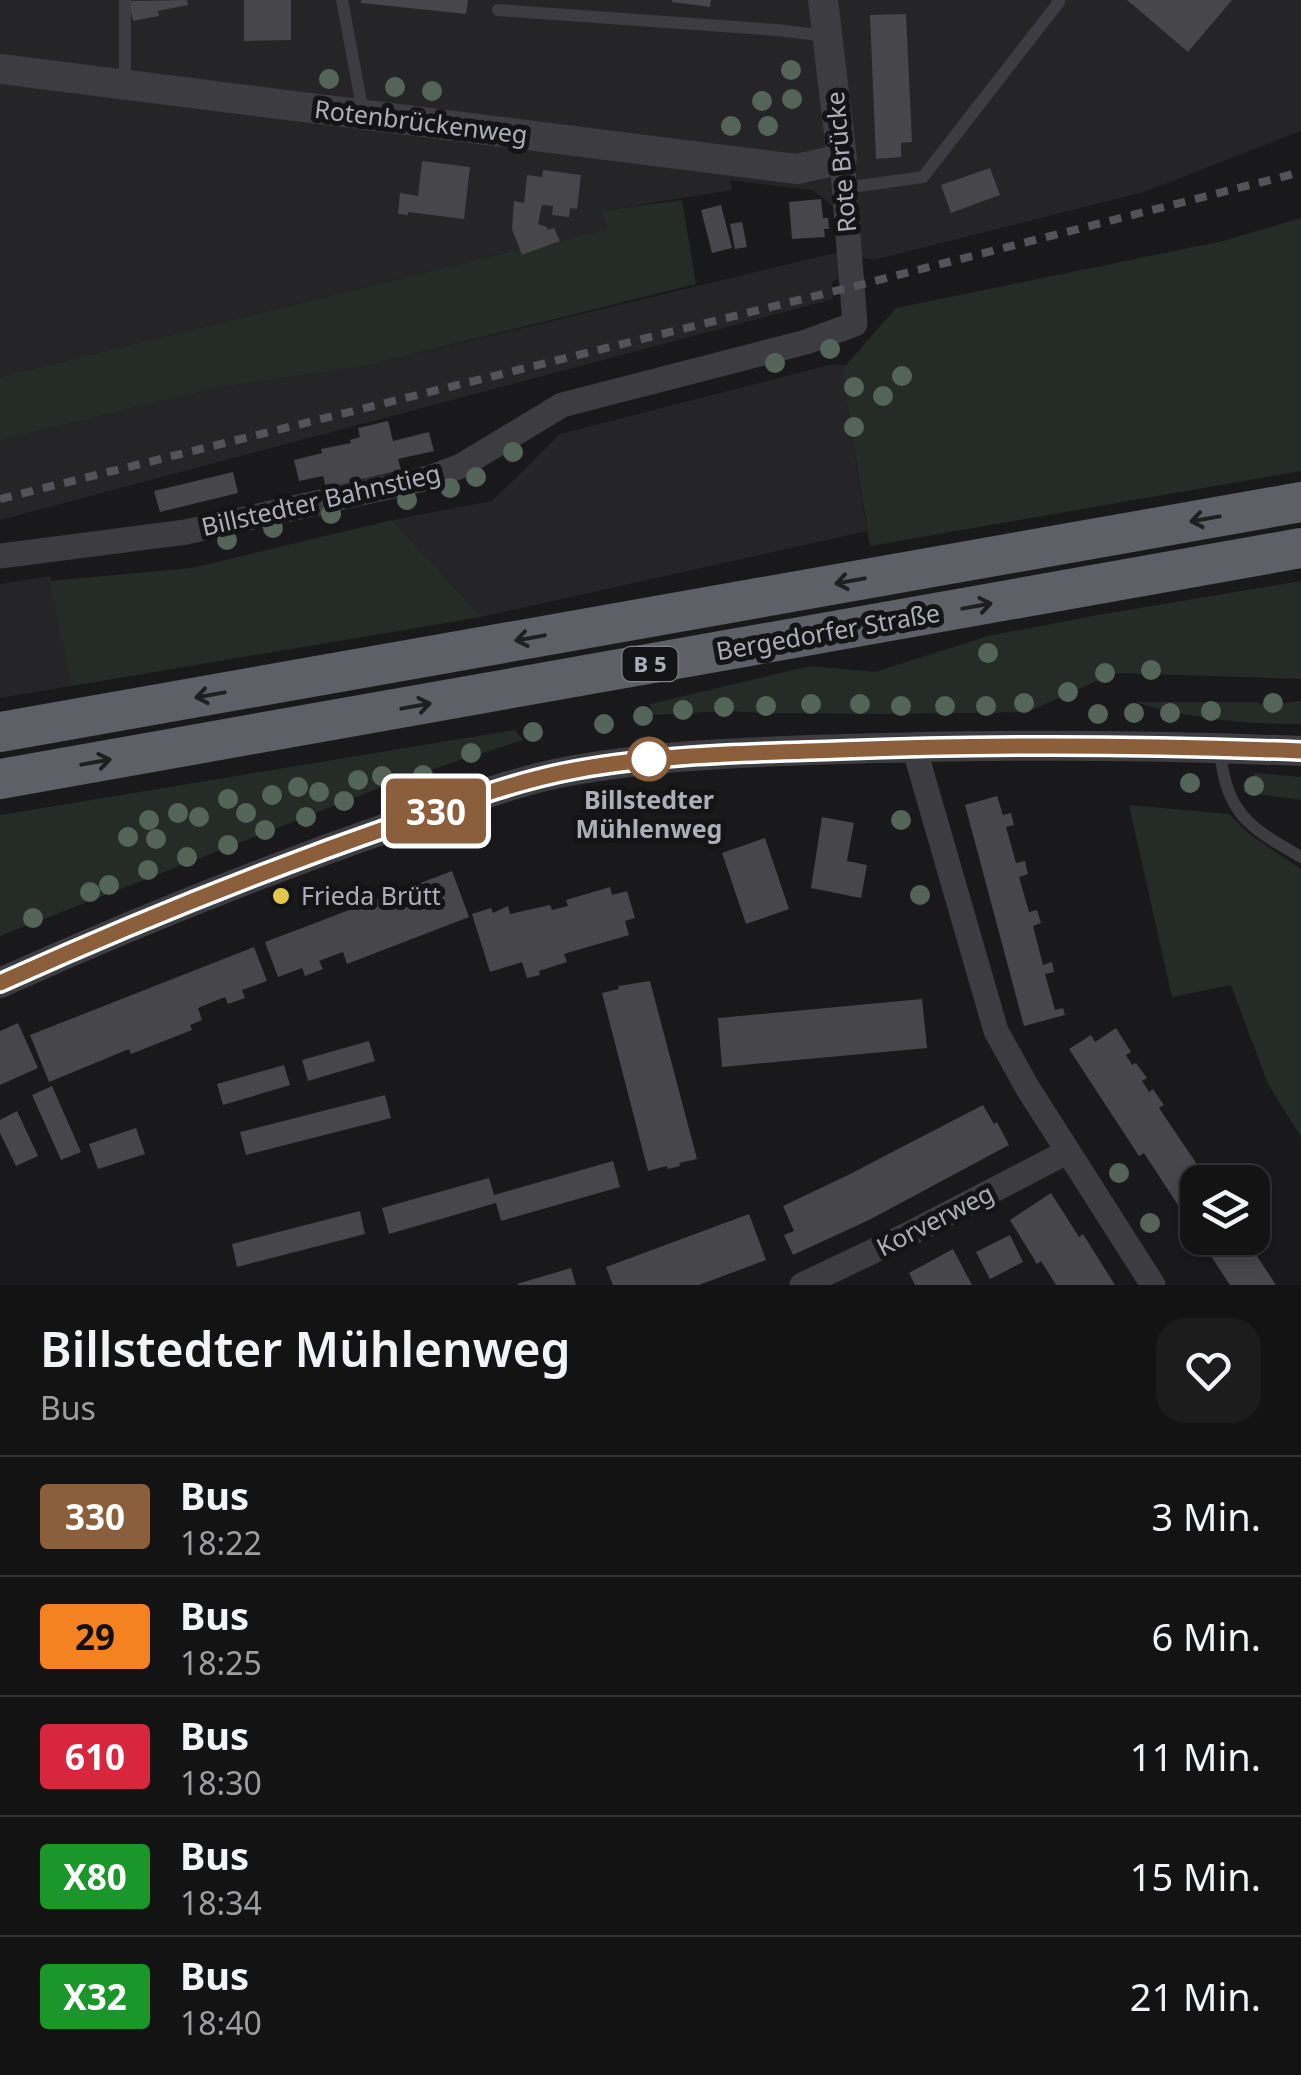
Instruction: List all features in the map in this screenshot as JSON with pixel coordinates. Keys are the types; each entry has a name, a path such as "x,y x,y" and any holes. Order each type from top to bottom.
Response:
{"highway":[{"name":"Bergedorfer Straße","path":"0,732 1301,502"},
{"name":"Bergedorfer Straße","path":"0,780 1301,548"}],"street":[{"name":"Rote Brücke","path":"823,0 844,174 855,324"},
{"name":"Rotenbrückenweg","path":"0,69 844,174"},
{"name":"Billstedter Bahnstieg","path":"0,556 186,532 429,478 460,466 562,404 806,342 855,324"},
{"path":"914,747 991,1018 1027,1088 1152,1285"},
{"path":"0,983 117,930 342,843 511,786 572,770 702,754 914,747 1301,750"},
{"name":"Korverweg","path":"802,1285 1068,1152"}],"lane":[{"path":"125,0 125,84"},
{"path":"342,0 363,114"},
{"path":"844,174 924,177 1059,1"},
{"path":"498,10 828,37"},
{"path":"1220,748 1225,788 1232,802 1261,834 1301,858"}],"shaded area":[{"path":"0,0 1301,0 1301,131 1144,192 874,260 839,252 833,206 812,190 730,180 732,190 603,211 609,229 522,255 519,249 0,377"},
{"path":"682,200 696,284 364,366 220,387 0,440 0,377 520,249 523,255 608,229 602,211"},
{"path":"1301,218 1301,471 870,546 843,377 846,365 896,308 1223,241"},
{"path":"839,252 840,279 832,281 833,299 0,520 0,440 220,387 364,366"},
{"path":"833,364 846,365 843,377 867,531 481,617 392,520 492,501 560,434"},
{"path":"392,520 481,617 71,686 50,581 192,568"},
{"path":"50,576 71,686 0,698 0,584"},
{"path":"1301,581 1301,679 1115,673 1027,712 729,711 652,715 650,704 811,666 875,672 988,636"},
{"path":"1301,701 1301,724 1217,719 1135,702 1273,705"},
{"path":"515,730 523,740 405,778 0,936 0,815"},
{"path":"1255,773 1301,777 1301,800 1243,792"},
{"path":"1129,805 1229,814 1249,834 1301,869 1301,1137 1268,1084 1231,985 1172,997"}],"building":[{"path":"187,0 188,5 133,21 129,1"},
{"path":"244,0 291,0 291,40 244,41"},
{"path":"361,0 468,0 466,14"},
{"path":"672,0 711,0 710,7"},
{"path":"1127,0 1232,0 1188,52"},
{"path":"906,14 912,142 901,143 901,157 876,159 870,15"},
{"path":"422,161 470,167 464,219 398,214 400,193 418,196"},
{"path":"990,168 1000,195 951,213 941,185"},
{"path":"543,170 581,175 577,209 570,208 569,217 552,215 553,206 542,205 538,224 548,230 554,228 560,241 522,255 512,229 514,201 524,203 527,175 542,177"},
{"path":"821,199 823,218 828,218 825,237 792,239 789,202"},
{"path":"721,205 732,248 712,253 701,210"},
{"path":"742,222 747,247 735,249 730,224"},
{"path":"388,421 393,441 429,432 434,451 398,459 401,470 326,488 323,476 299,481 294,460 351,443 350,440 360,437 358,428"},
{"path":"233,472 238,493 160,512 154,491"},
{"path":"997,796 1003,815 1011,813 1014,825 1006,827 1016,863 1025,861 1028,874 1019,877 1029,912 1037,910 1041,923 1033,926 1043,965 1052,962 1054,972 1045,974 1055,1010 1063,1008 1065,1015 1024,1026 965,805"},
{"path":"822,817 854,823 847,861 867,865 861,898 811,888"},
{"path":"765,838 789,909 746,924 722,853"},
{"path":"452,871 469,917 347,964 343,952 319,961 323,969 305,976 302,968 278,977 265,942"},
{"path":"610,887 612,895 627,891 635,918 625,921 629,935 564,954 567,962 539,971 540,975 527,978 522,962 490,972 472,914 491,908 493,913 508,906 510,914 550,905 552,910 568,906 566,900"},
{"path":"254,947 267,981 242,990 245,998 228,1004 225,997 198,1008 202,1020 190,1025 192,1030 131,1054 129,1049 49,1082 30,1035"},
{"path":"650,981 697,1159 648,1171 602,993"},
{"path":"922,999 927,1048 722,1067 718,1018"},
{"path":"18,1023 38,1068 0,1085 0,1031"},
{"path":"1116,1028 1131,1052 1126,1055 1147,1078 1142,1081 1164,1105 1159,1108 1198,1165 1180,1165 1180,1208 1144,1153 1139,1156 1069,1049 1091,1035 1095,1042"},
{"path":"369,1041 375,1061 308,1081 302,1060"},
{"path":"284,1065 290,1085 223,1105 217,1084"},
{"path":"52,1086 81,1152 61,1160 32,1095"},
{"path":"385,1095 391,1118 246,1155 240,1132"},
{"path":"983,1105 1009,1145 869,1220 793,1255 784,1235 794,1231 783,1206"},
{"path":"17,1111 38,1156 16,1166 0,1133 0,1120"},
{"path":"136,1128 145,1154 98,1169 89,1144"},
{"path":"613,1161 620,1187 501,1221 496,1203 389,1234 382,1208 489,1178 494,1195"},
{"path":"1051,1193 1115,1285 1056,1285 1041,1261 1037,1264 1010,1220"},
{"path":"360,1211 365,1234 237,1267 232,1244"},
{"path":"749,1214 766,1260 699,1285 613,1285 606,1267"},
{"path":"1010,1235 1023,1262 990,1279 976,1252"},
{"path":"953,1249 972,1285 915,1285 909,1273"},
{"path":"1210,1255 1256,1255 1276,1285 1230,1285"},
{"path":"571,1268 576,1285 517,1284"}],"railway":[{"path":"0,499 1301,172"}],"bus line":[{"name":"330","path":"0,983 117,930 342,843 511,786 572,770 702,754 885,748 1171,746 1301,751"}],"place":[{"name":"Billstedter Mühlenweg","path":"649,759"},
{"name":"Frieda Brütt","path":"281,896"}]}
